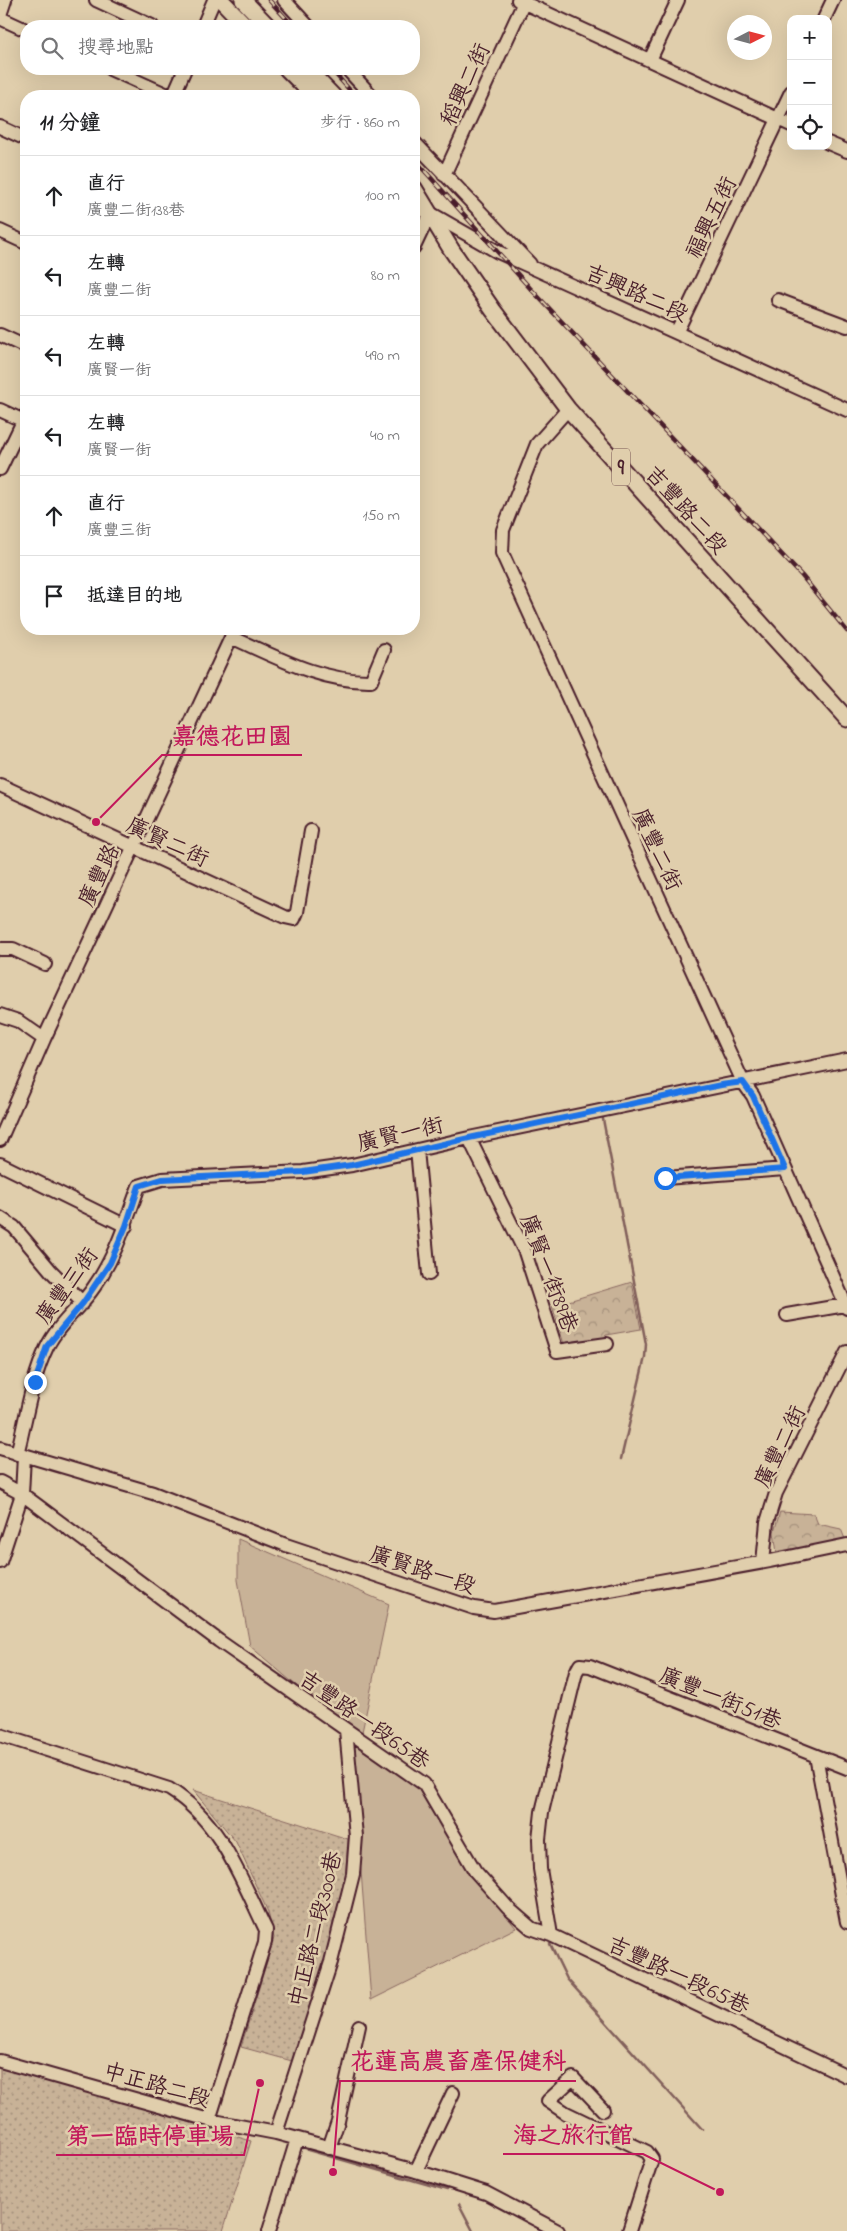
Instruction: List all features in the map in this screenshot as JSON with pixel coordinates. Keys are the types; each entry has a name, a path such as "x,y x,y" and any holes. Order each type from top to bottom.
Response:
{"main road":[{"path":"221,0 240,20"},
{"path":"244,0 262,20"},
{"path":"293,75 308,90"},
{"path":"314,75 327,90"},
{"name":"吉豐路二段","path":"420,201 430,213 451,249 493,310 568,409 847,719"}],"street":[{"path":"5,0 0,17 20,27"},
{"path":"96,0 139,20"},
{"path":"206,20 214,0"},
{"path":"284,0 302,20"},
{"path":"650,60 678,0"},
{"path":"826,15 833,0"},
{"path":"522,1 787,123"},
{"name":"稻興二街","path":"444,174 522,1"},
{"path":"124,75 157,90"},
{"path":"174,90 182,75"},
{"path":"353,75 366,90"},
{"name":"福興五街","path":"677,331 787,100"},
{"path":"0,127 20,136"},
{"path":"832,145 847,152"},
{"path":"420,148 535,269"},
{"path":"420,234 430,213"},
{"name":"吉興路二段","path":"430,213 498,252 677,331 847,410"},
{"path":"0,230 20,240"},
{"path":"778,300 847,326"},
{"path":"0,335 20,344"},
{"name":"廣豐二街","path":"568,409 537,444 503,530 502,553 743,1082 753,1096 846,1307"},
{"path":"0,410 20,417"},
{"path":"0,468 20,429"},
{"name":"廣豐路","path":"0,1140 44,1039 232,635"},
{"path":"237,635 323,676 352,682 371,681 384,650"},
{"name":"廣賢二街","path":"0,785 285,917 294,919 297,912 311,832"},
{"path":"1,953 13,949 45,964"},
{"path":"0,1015 18,1022 44,1039"},
{"name":"廣賢一街","path":"126,1226 139,1186 143,1183 162,1179 320,1170 847,1060"},
{"name":"廣賢一街89巷","path":"469,1138 525,1252 557,1351 607,1344"},
{"path":"417,1150 429,1274"},
{"path":"0,1164 126,1226"},
{"path":"665,1178 785,1169"},
{"path":"0,1218 14,1227 51,1271 83,1303"},
{"name":"廣豐三街","path":"0,1562 22,1494 21,1455 35,1382 47,1346 83,1303 110,1263 126,1226"},
{"path":"787,1315 846,1307"},
{"name":"廣豐二街","path":"764,1562 766,1522 776,1493 847,1352"},
{"name":"廣賢路一段","path":"0,1448 153,1493 286,1545 474,1608 494,1612 847,1545"},
{"name":"吉豐路一段65巷","path":"0,1482 22,1494 219,1641 424,1784 475,1871 508,1908 531,1928 551,1935 847,2076"},
{"name":"廣豐一街51巷","path":"551,1935 540,1869 540,1830 542,1812 576,1672 580,1665 590,1666 847,1768"},
{"name":"中正路二段300巷","path":"276,2133 331,1962 353,1874 356,1836 346,1730"},
{"path":"0,1735 169,1789 188,1800 224,1844 266,1930 265,1942 209,2120"},
{"path":"816,1756 847,1922"},
{"path":"329,2148 338,2121 359,2026"},
{"name":"中正路二段","path":"0,2061 209,2120 276,2133 416,2171 486,2193 558,2231"},
{"path":"603,2110 572,2078 548,2101 566,2113 647,2152 652,2159 629,2231"},
{"path":"416,2171 453,2093"},
{"path":"269,2231 297,2139"}],"green space":[{"path":"632,1282 641,1329 606,1335 603,1340 565,1347 552,1306"},
{"path":"780,1512 814,1514 818,1524 841,1529 845,1539 777,1553 774,1532"},
{"path":"238,1539 389,1604 362,1732 305,1693 250,1646 238,1580"},
{"path":"351,1742 418,1788 468,1869 516,1928 371,2000"},
{"path":"193,1790 348,1839 345,1883 321,1972 292,2061 241,2047 274,1938 268,1912 236,1842"},
{"path":"0,2065 251,2141 223,2231 0,2231"}],"waterway":[{"path":"603,1119 646,1344 645,1357 621,1459"},
{"path":"570,1671 572,1664"},
{"path":"550,1944 567,1979 702,2129"},
{"path":"308,2150 447,2190"},
{"path":"459,2204 473,2231"}],"railway":[{"path":"269,0 287,20"},
{"path":"336,75 350,90"},
{"path":"420,166 530,288 802,576 847,631"}],"place":[{"name":"嘉德花田園","path":"96,822"},
{"name":"第一臨時停車場","path":"260,2083"},
{"name":"花蓮高農畜產保健科","path":"333,2172"},
{"name":"海之旅行館","path":"720,2192"}],"route":[{"path":"35,1382 47,1346 83,1303 110,1263 126,1226 139,1186 143,1183 162,1179 303,1172 352,1165 469,1138 743,1082 753,1096 785,1169 665,1178"}]}
